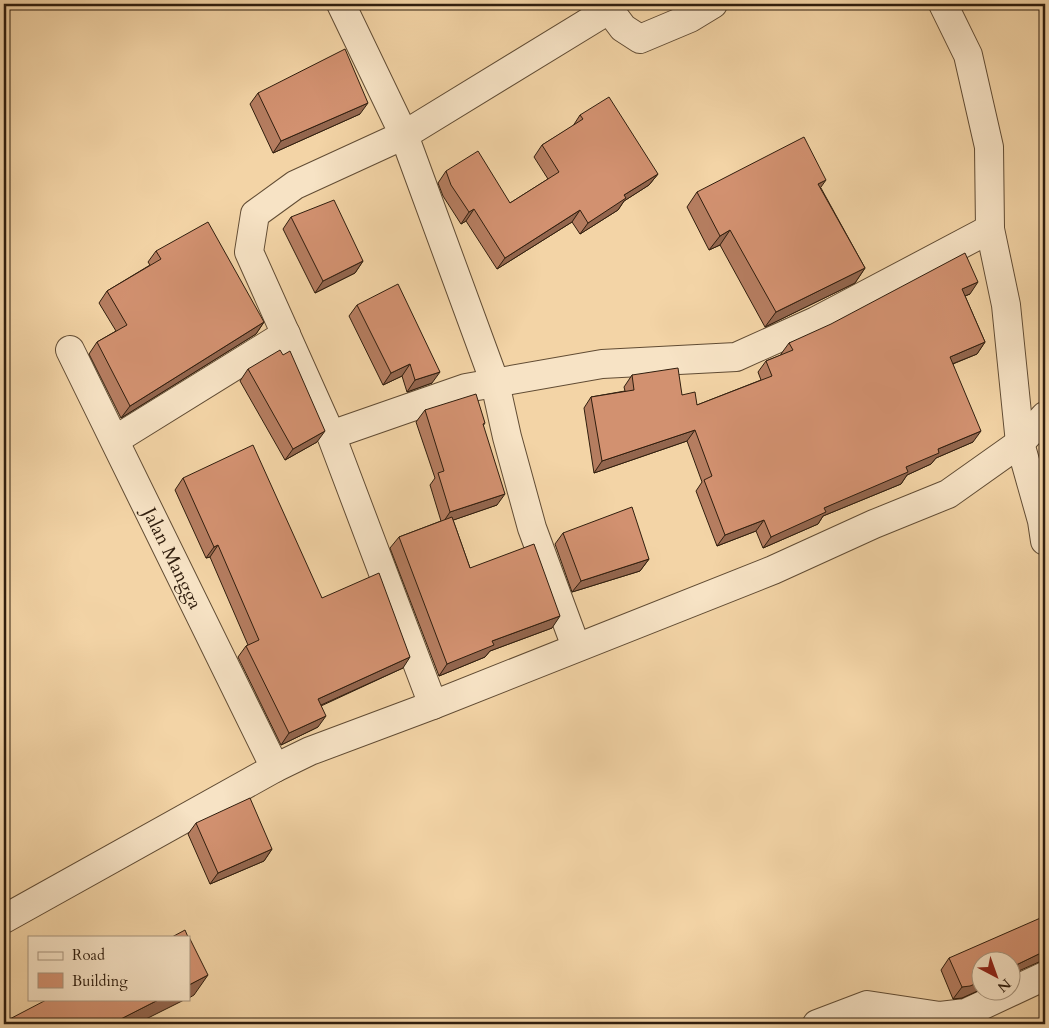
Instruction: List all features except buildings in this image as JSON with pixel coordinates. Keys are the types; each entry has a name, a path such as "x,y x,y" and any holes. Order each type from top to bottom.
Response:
{"street":[{"path":"340,4 404,135 495,383 507,437 532,528 576,647"},
{"path":"433,705 331,435 249,252 254,214 294,186 404,135 607,6 623,28 640,39 690,18 712,4"},
{"path":"943,4 968,55 988,147 990,229 1006,305 1020,443 1042,521 1045,541"},
{"path":"331,435 466,388 602,364 736,357 816,321 990,229"},
{"path":"115,440 286,334"},
{"name":"Jalan Mangga","path":"70,350 275,768"},
{"path":"4,919 275,768 310,751 433,705 773,570 874,524 948,494 1020,443 1045,416"},
{"path":"817,1024 867,1005 940,1016 966,1012 1045,976"}]}
